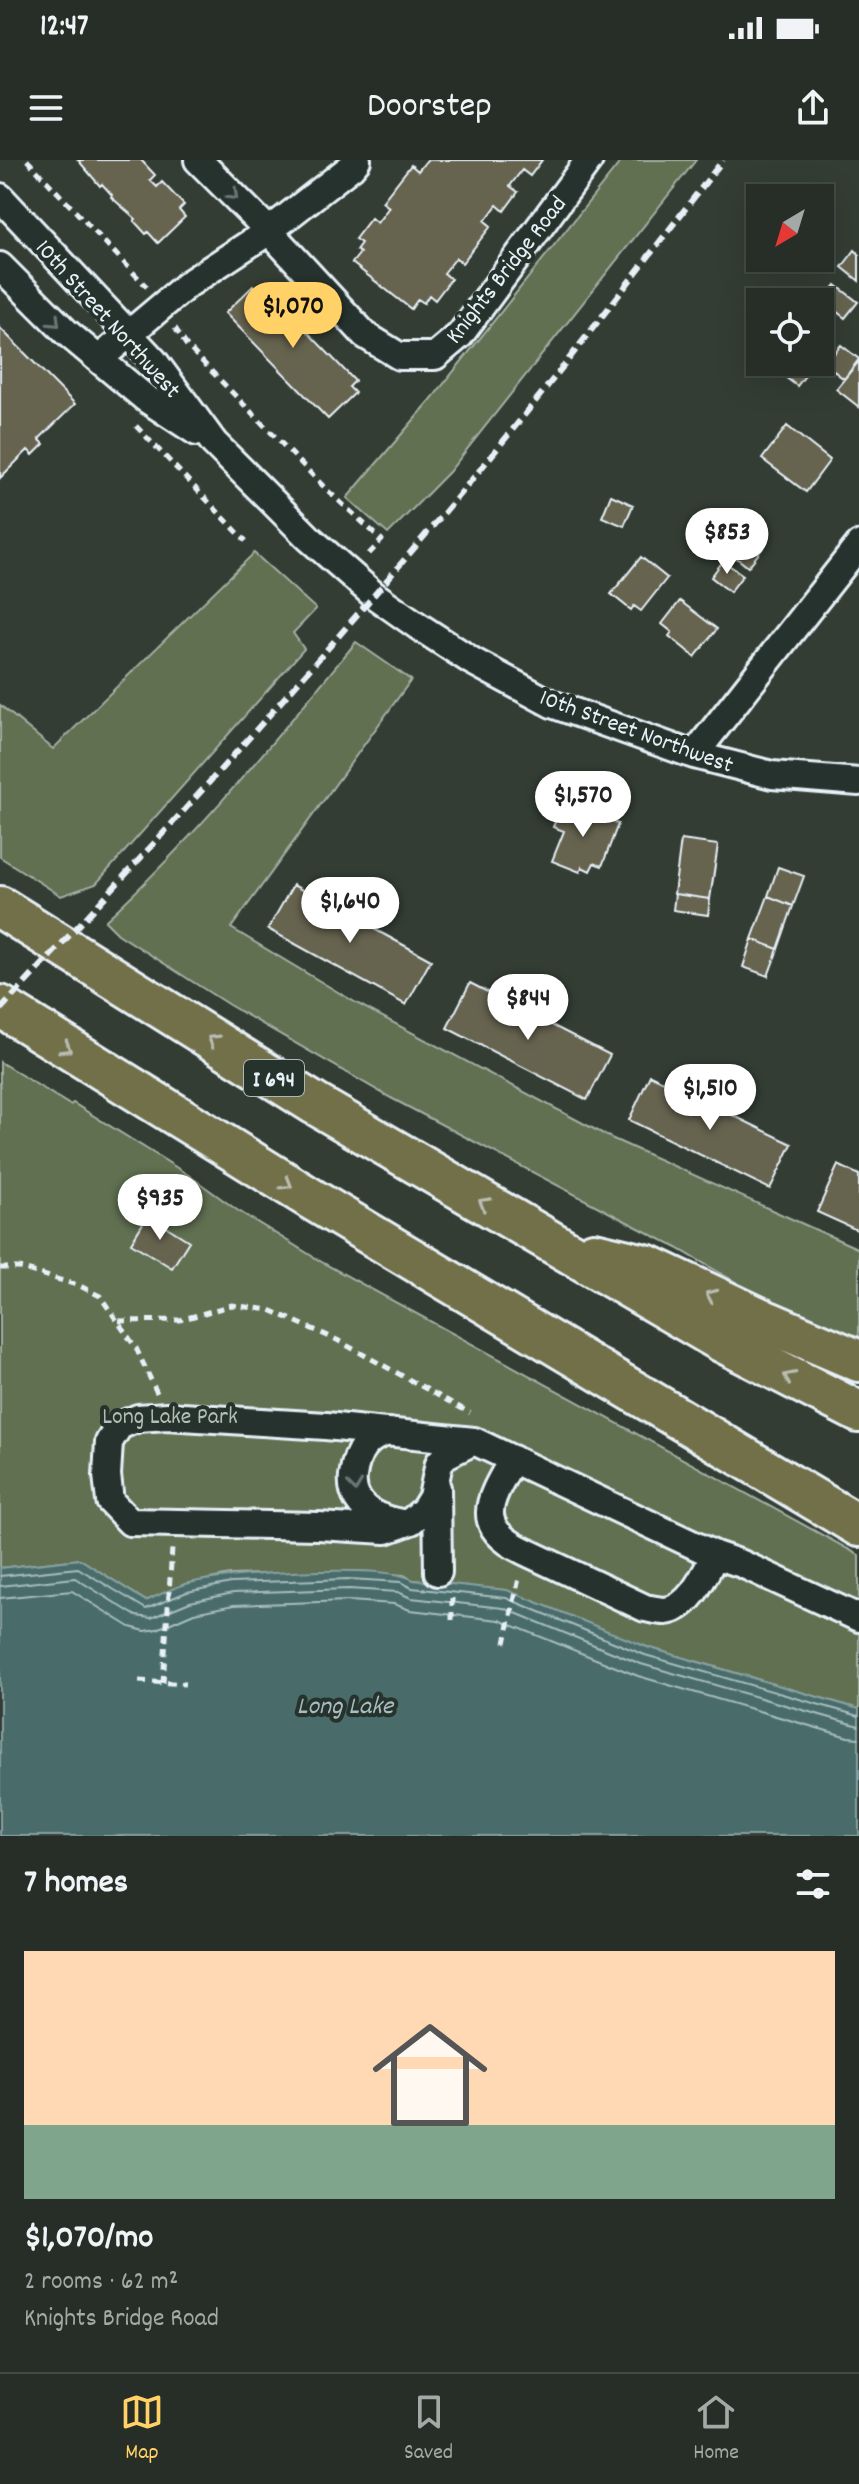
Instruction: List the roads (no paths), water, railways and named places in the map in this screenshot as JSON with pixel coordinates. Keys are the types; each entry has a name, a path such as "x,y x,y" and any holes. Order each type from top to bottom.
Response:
{"highway":[{"name":"I 694","path":"0,907 315,1104 721,1341 859,1412"},
{"path":"0,1006 249,1161 859,1526"},
{"path":"552,1242 649,1266 859,1361"},
{"path":"450,1280 759,1446 859,1493"}],"street":[{"name":"Knights Bridge Road","path":"198,160 365,335 399,356 435,356 460,335 589,160"},
{"path":"99,359 188,284 269,231 357,160"},
{"name":"10th Street Northwest","path":"0,197 154,361 214,443 309,538 374,595 472,661 552,704 694,755 772,775 859,782"},
{"name":"10th Street Northwest","path":"0,266 66,332 145,398 214,443"},
{"path":"694,755 859,545"},
{"path":"474,1441 446,1455 432,1497 424,1510 405,1524 386,1530 130,1522 110,1501 107,1475 109,1442 119,1426 138,1418 167,1416 474,1441 715,1555 742,1564 859,1618"},
{"path":"405,1524 380,1519 358,1502 352,1487 355,1459 363,1444 388,1432 406,1435 422,1443 438,1472 438,1572"},
{"path":"513,1459 489,1506 493,1529 510,1545 645,1608 666,1611 681,1605 705,1575 715,1555"}],"water":[{"name":"Long Lake","path":"80,1559 146,1601 205,1580 302,1572 371,1572 413,1580 507,1590 647,1647 859,1709 859,1836 0,1836 0,1568"}],"railway":[{"path":"0,1010 238,750 412,551 534,403 723,160"}],"park label":[{"name":"Long Lake Park","path":"170,1415"}]}
